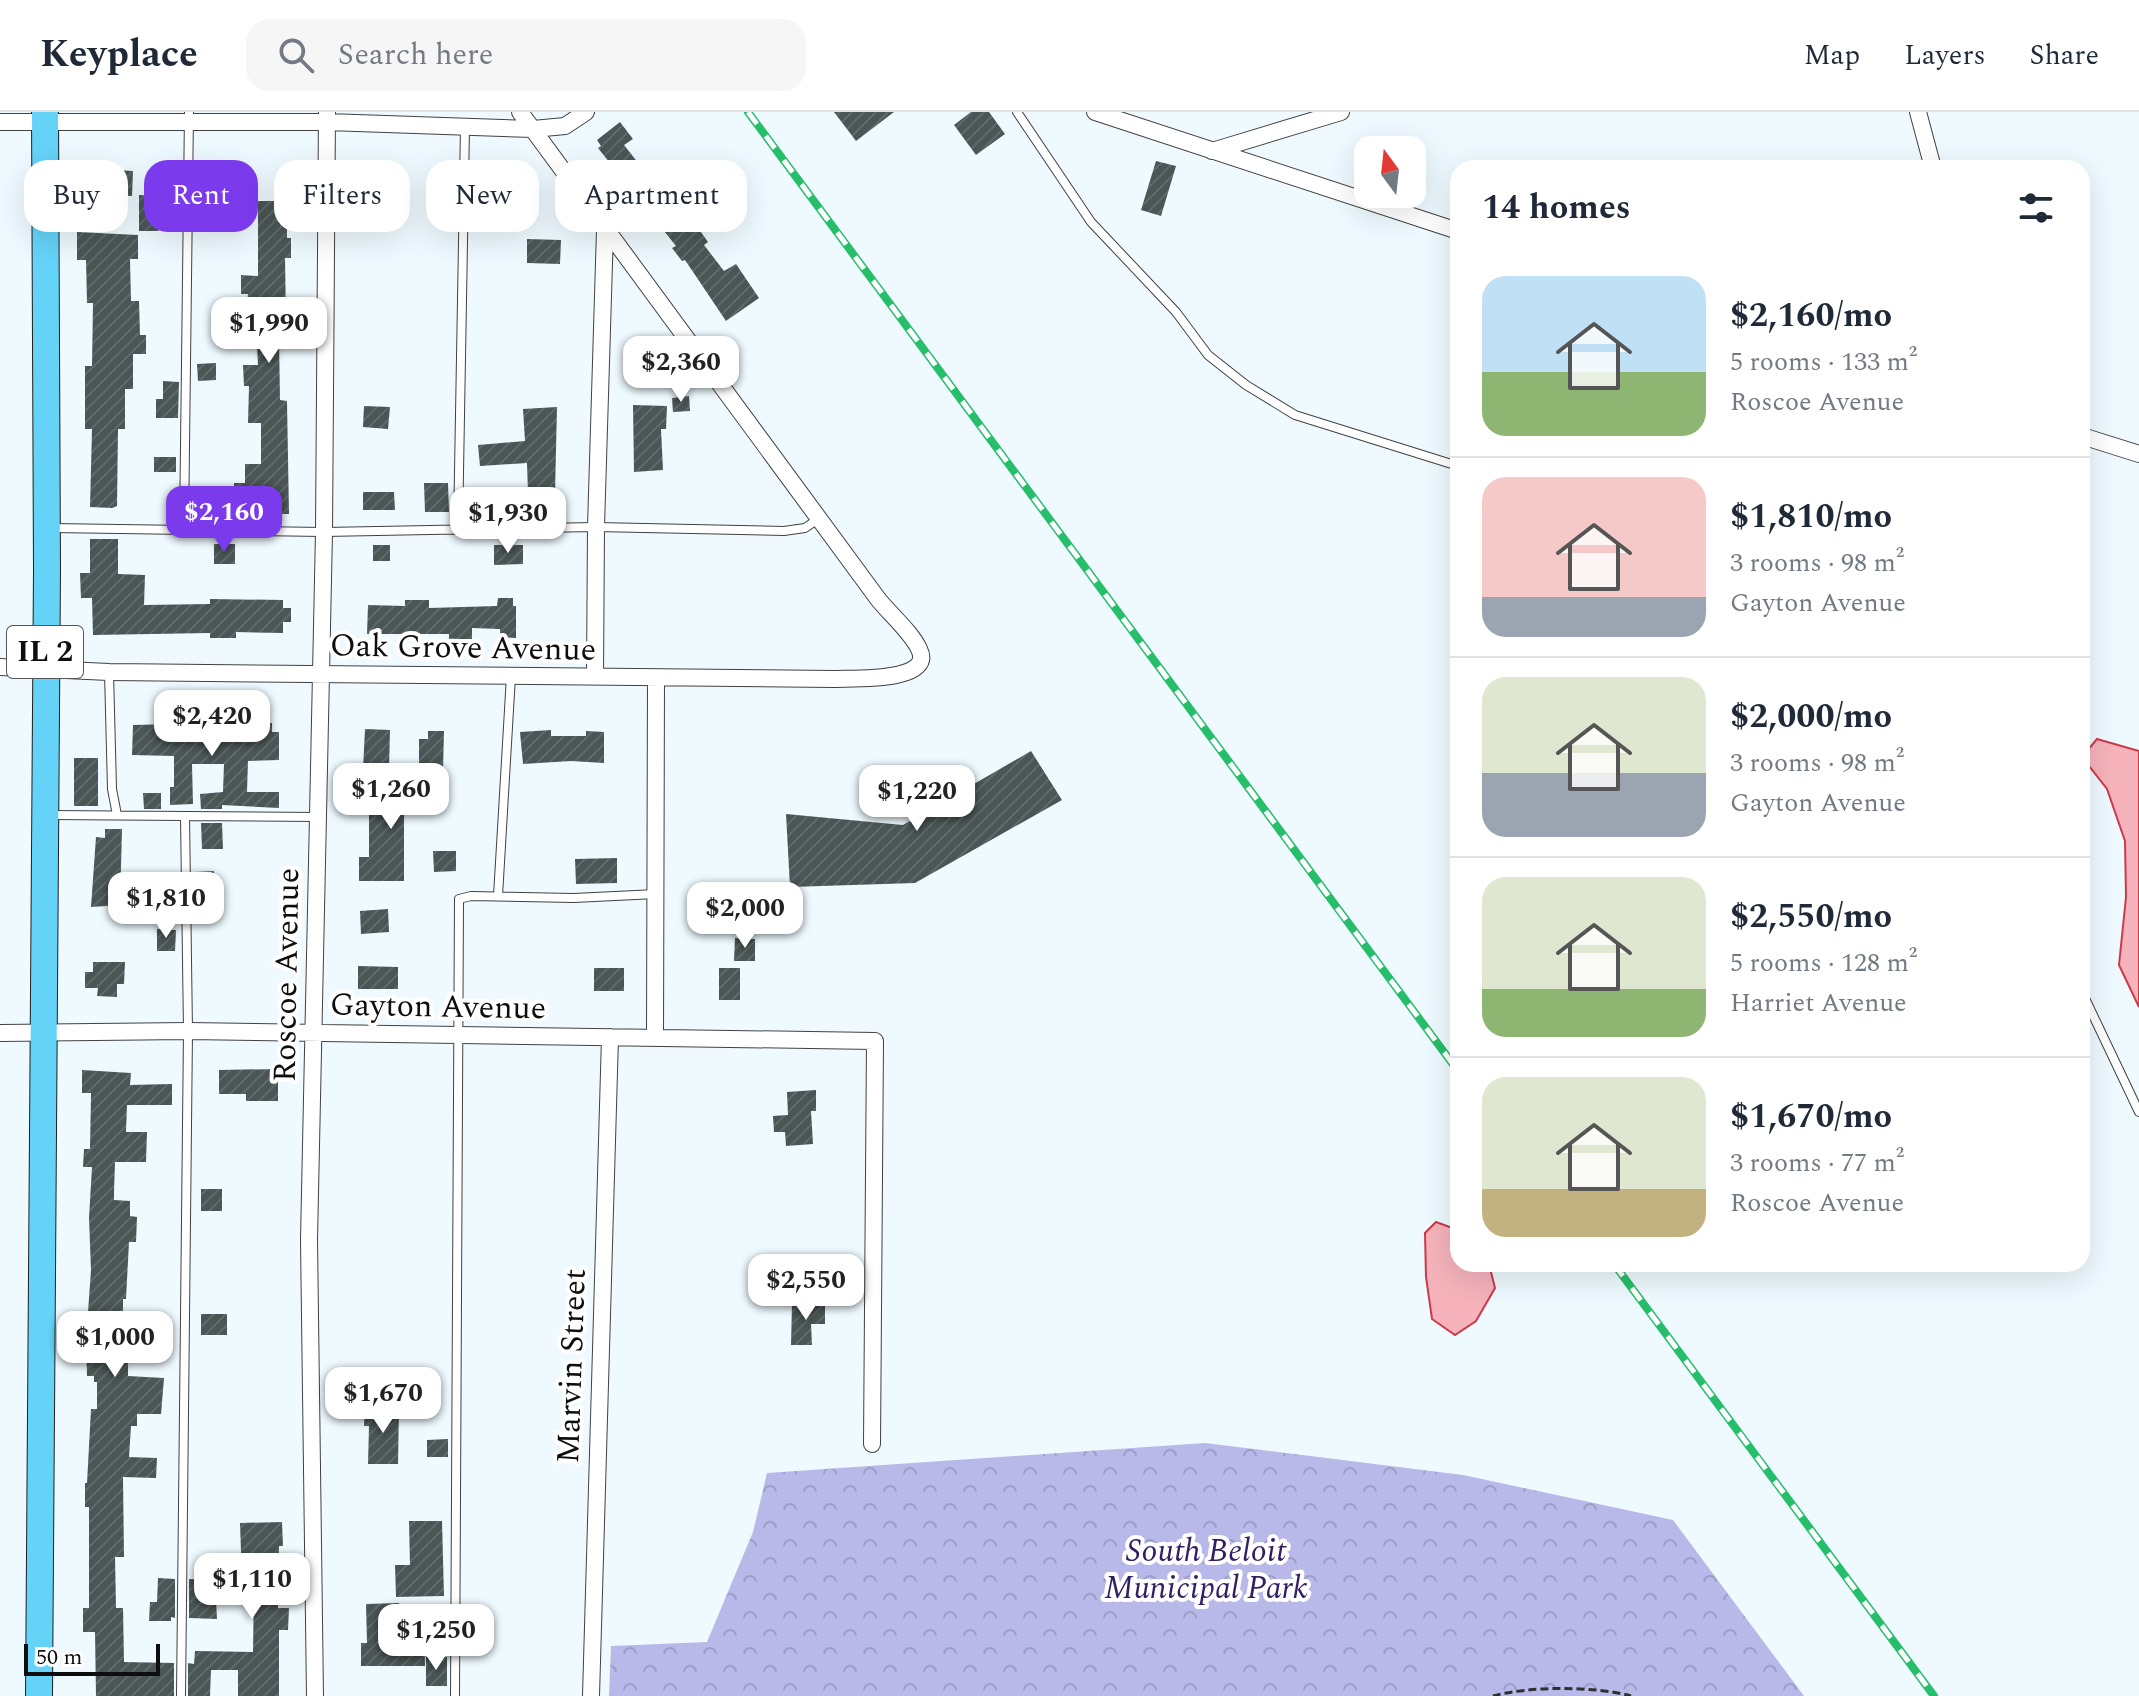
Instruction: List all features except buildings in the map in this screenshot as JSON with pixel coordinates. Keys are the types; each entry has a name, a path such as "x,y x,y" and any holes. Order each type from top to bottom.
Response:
{"main road":[{"name":"IL 2","path":"39,1696 47,528 45,117"}],"street":[{"path":"520,112 555,160"},
{"path":"0,122 45,117 327,117 533,129 565,126 586,112"},
{"path":"1095,112 1450,228"},
{"path":"1212,151 1341,112"},
{"path":"1918,112 1931,160"},
{"name":"Roscoe Avenue","path":"315,1696 309,1240 324,532 327,117"},
{"path":"595,676 605,232"},
{"path":"606,232 819,518"},
{"path":"2090,439 2139,454"},
{"name":"Oak Grove Avenue","path":"0,667 109,672 835,679 898,676 914,669 920,661 920,649 878,599 819,518"},
{"path":"655,1037 656,678"},
{"name":"Gayton Avenue","path":"0,1033 188,1031 875,1041 872,1444"},
{"name":"Marvin Street","path":"591,1696 610,1037"}],"lane":[{"path":"1017,112 1091,222 1176,312 1208,355 1246,385 1295,415 1450,463"},
{"path":"184,530 189,117"},
{"path":"458,530 465,125"},
{"path":"47,528 324,532 596,527 784,531 805,528 819,518"},
{"path":"109,672 112,789 117,815"},
{"path":"498,896 511,676"},
{"path":"44,815 318,817"},
{"path":"181,1696 188,1031 185,816"},
{"path":"455,1696 459,899 471,896 574,898 656,894"},
{"path":"2090,1009 2139,1112"}],"path":[{"path":"1493,1696 1529,1690 1602,1691 1631,1696"}],"green space":[{"name":"South Beloit Municipal Park","path":"1205,1443 1463,1475 1673,1520 1804,1696 609,1696 611,1646 707,1642 753,1532 767,1473"}],"shaded area":[{"path":"2097,739 2139,751 2139,1007 2119,965 2126,897 2125,841 2107,789 2090,767 2090,747"},
{"path":"1436,1222 1450,1227 1450,1272 1491,1272 1495,1288 1476,1321 1455,1335 1432,1319 1426,1277 1425,1233"}],"railway":[{"path":"748,112 1450,1060"},
{"path":"1620,1272 1934,1696"}]}
